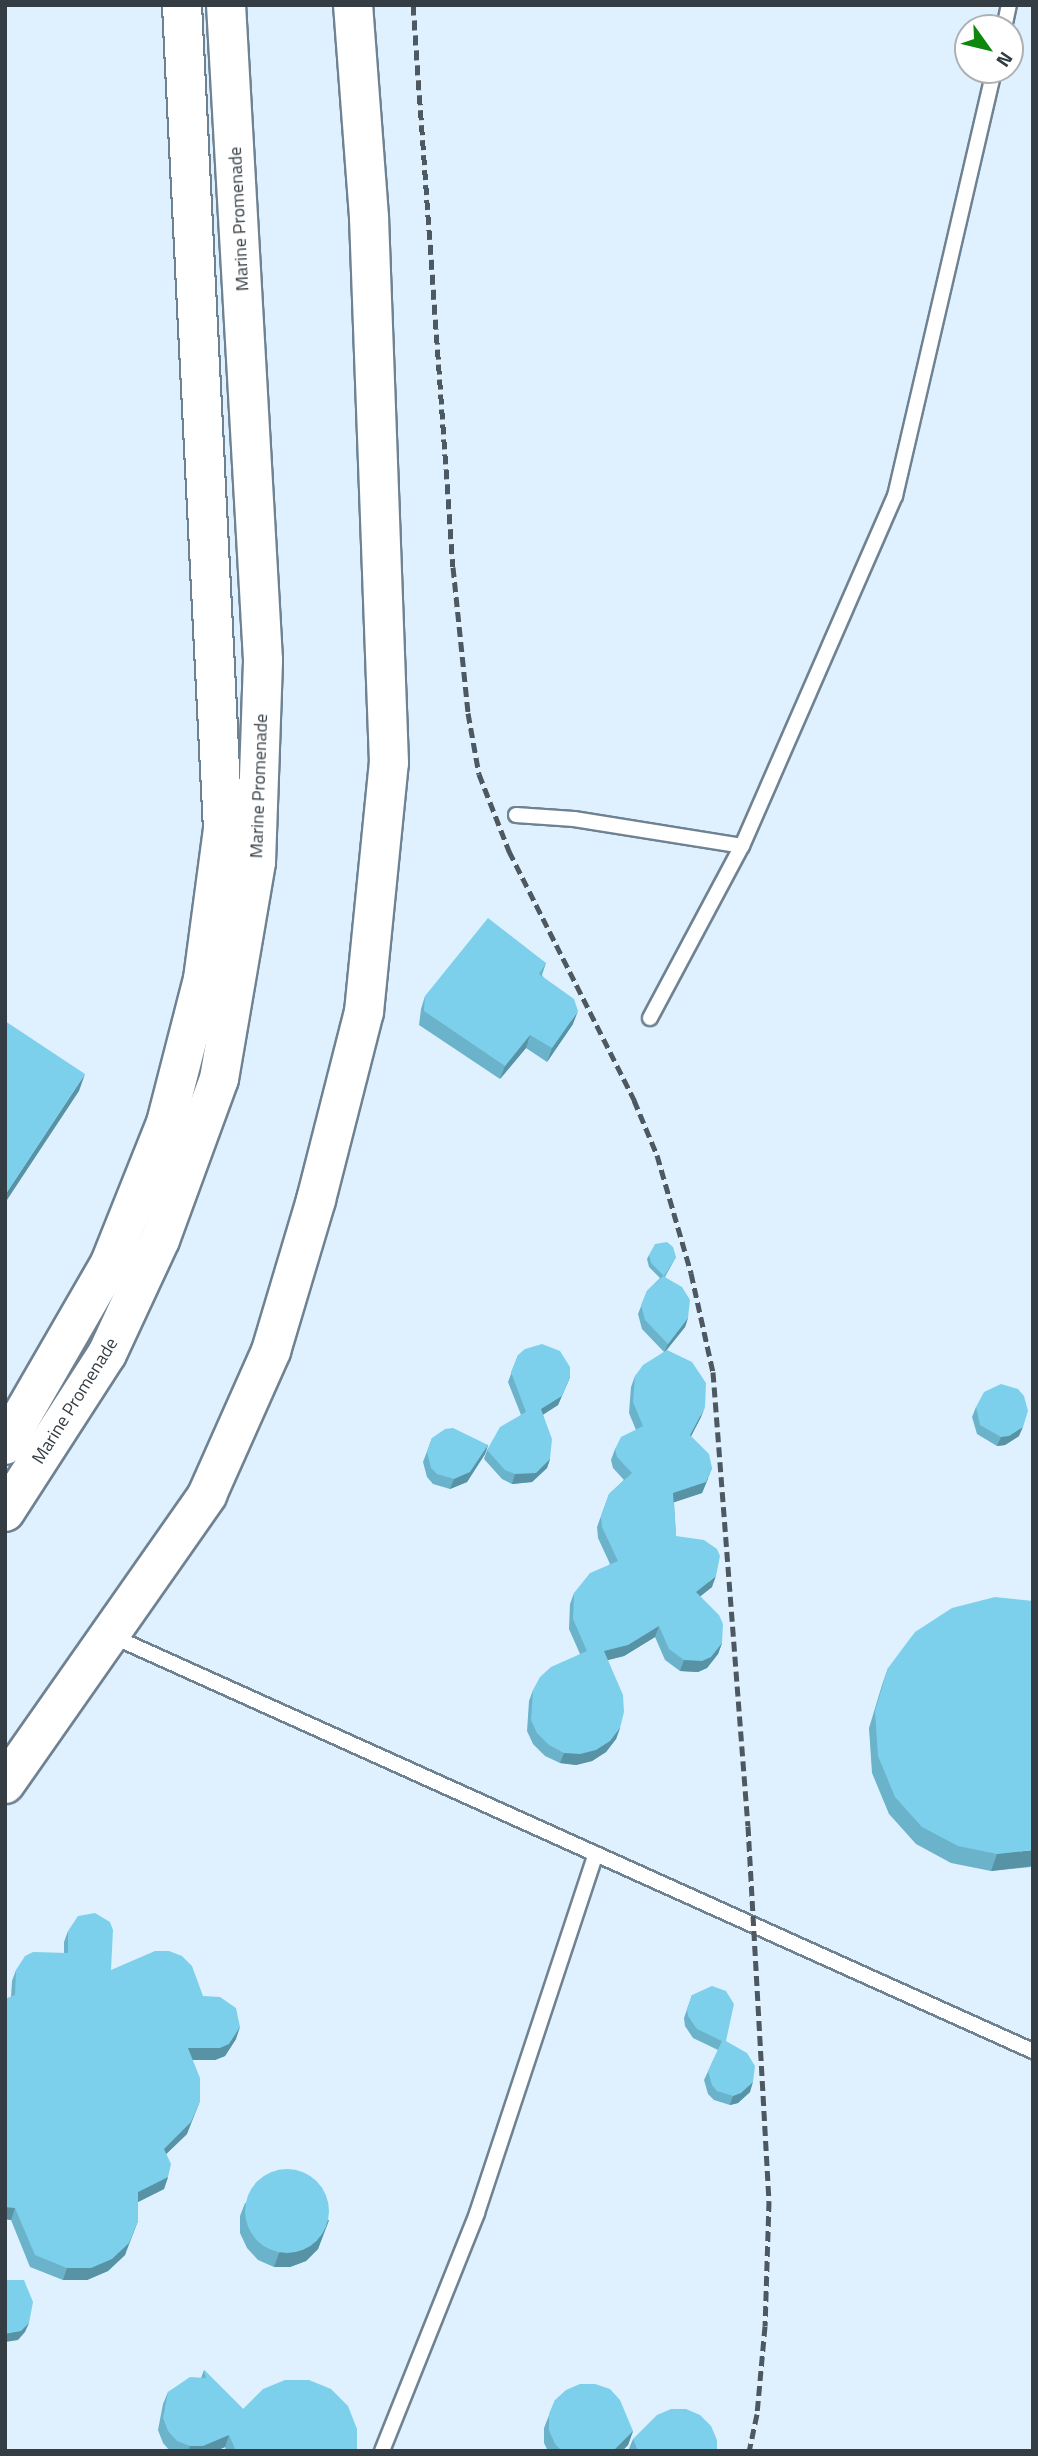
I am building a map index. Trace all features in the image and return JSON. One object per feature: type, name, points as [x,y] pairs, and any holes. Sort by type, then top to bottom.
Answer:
[{"type":"main road","name":"Marine Promenade","points":[[5,1446],[110,1263],[166,1123],[203,979],[223,829],[182,5]]},
{"type":"main road","name":"Marine Promenade","points":[[5,1512],[107,1354],[160,1240],[219,1079],[257,862],[263,660],[226,5]]},
{"type":"main road","points":[[5,1784],[207,1495],[271,1351],[316,1200],[364,1012],[389,763],[369,217],[353,5]]},
{"type":"lane","points":[[650,1017],[742,846],[895,496],[991,84]]},
{"type":"lane","points":[[516,815],[574,820],[742,846]]},
{"type":"lane","points":[[111,1635],[1033,2051]]},
{"type":"lane","points":[[382,2451],[477,2213],[596,1854]]},
{"type":"building","points":[[488,918],[546,963],[539,974],[574,999],[578,1011],[552,1048],[530,1035],[505,1066],[424,1011],[425,996]]},
{"type":"building","points":[[5,1021],[85,1074],[5,1195]]},
{"type":"building","points":[[667,1242],[673,1247],[676,1257],[664,1276],[651,1263],[649,1255],[655,1244]]},
{"type":"building","points":[[663,1276],[682,1287],[690,1300],[688,1318],[668,1344],[645,1320],[641,1305],[647,1291]]},
{"type":"building","points":[[542,1344],[560,1351],[570,1367],[570,1377],[562,1396],[541,1409],[552,1439],[550,1459],[536,1473],[515,1474],[505,1470],[487,1450],[500,1427],[526,1412],[511,1372],[518,1355],[525,1349]]},
{"type":"building","points":[[667,1350],[692,1362],[706,1383],[705,1407],[690,1435],[709,1454],[712,1468],[706,1482],[673,1493],[676,1536],[704,1540],[717,1549],[720,1556],[716,1576],[696,1592],[719,1615],[723,1624],[722,1643],[711,1657],[702,1661],[684,1660],[669,1649],[659,1626],[628,1645],[604,1651],[623,1695],[624,1712],[620,1728],[610,1741],[596,1750],[580,1754],[564,1753],[549,1745],[537,1733],[531,1720],[533,1690],[540,1677],[551,1667],[587,1651],[573,1619],[574,1593],[590,1573],[618,1561],[602,1527],[601,1516],[609,1494],[632,1473],[617,1457],[615,1449],[621,1437],[643,1426],[633,1402],[635,1376],[643,1365]]},
{"type":"building","points":[[1001,1384],[1018,1389],[1024,1396],[1028,1411],[1023,1427],[1009,1436],[1001,1437],[980,1425],[976,1407],[984,1392]]},
{"type":"building","points":[[453,1428],[488,1445],[470,1472],[454,1479],[437,1474],[431,1468],[427,1452],[432,1438],[445,1429]]},
{"type":"building","points":[[995,1597],[1033,1601],[1033,1850],[997,1854],[958,1846],[922,1827],[895,1797],[878,1756],[875,1711],[888,1668],[915,1632],[952,1608]]},
{"type":"building","points":[[95,1913],[110,1922],[113,1930],[111,1970],[155,1951],[169,1951],[182,1956],[192,1966],[203,1996],[220,1997],[236,2008],[240,2027],[229,2044],[220,2048],[188,2048],[200,2078],[200,2101],[191,2122],[164,2149],[171,2164],[168,2177],[138,2192],[138,2221],[129,2243],[112,2259],[91,2268],[67,2268],[35,2255],[15,2208],[5,2207],[5,1999],[15,1995],[16,1970],[25,1956],[33,1952],[68,1953],[68,1931],[78,1916]]},
{"type":"building","points":[[712,1986],[726,1991],[734,2004],[726,2041],[747,2053],[755,2066],[753,2082],[741,2093],[733,2096],[717,2091],[708,2071],[722,2041],[697,2029],[688,2016],[687,2009],[692,1995]]},
{"type":"building","points":[[287,2169],[303,2172],[317,2181],[326,2195],[329,2211],[326,2227],[317,2241],[303,2250],[287,2253],[271,2250],[257,2241],[248,2227],[245,2211],[248,2195],[257,2181],[271,2172]]},
{"type":"building","points":[[5,2280],[24,2280],[33,2302],[29,2323],[21,2331],[5,2334]]},
{"type":"building","points":[[204,2370],[243,2409],[263,2389],[285,2380],[309,2380],[331,2389],[348,2406],[357,2429],[357,2451],[236,2451],[229,2435],[203,2446],[190,2446],[177,2441],[168,2431],[163,2418],[168,2392],[190,2377],[206,2378]]},
{"type":"building","points":[[580,2384],[595,2384],[610,2389],[620,2400],[633,2431],[613,2451],[562,2451],[555,2444],[549,2430],[549,2414],[555,2400],[566,2390]]},
{"type":"building","points":[[671,2409],[686,2409],[700,2415],[711,2426],[717,2440],[717,2451],[638,2451],[633,2439],[657,2415]]},
{"type":"railway","points":[[413,5],[453,567],[468,713],[479,774],[509,851],[634,1100],[657,1155],[691,1273],[713,1372],[748,1826],[769,2201],[765,2326],[757,2414],[749,2451]]}]
